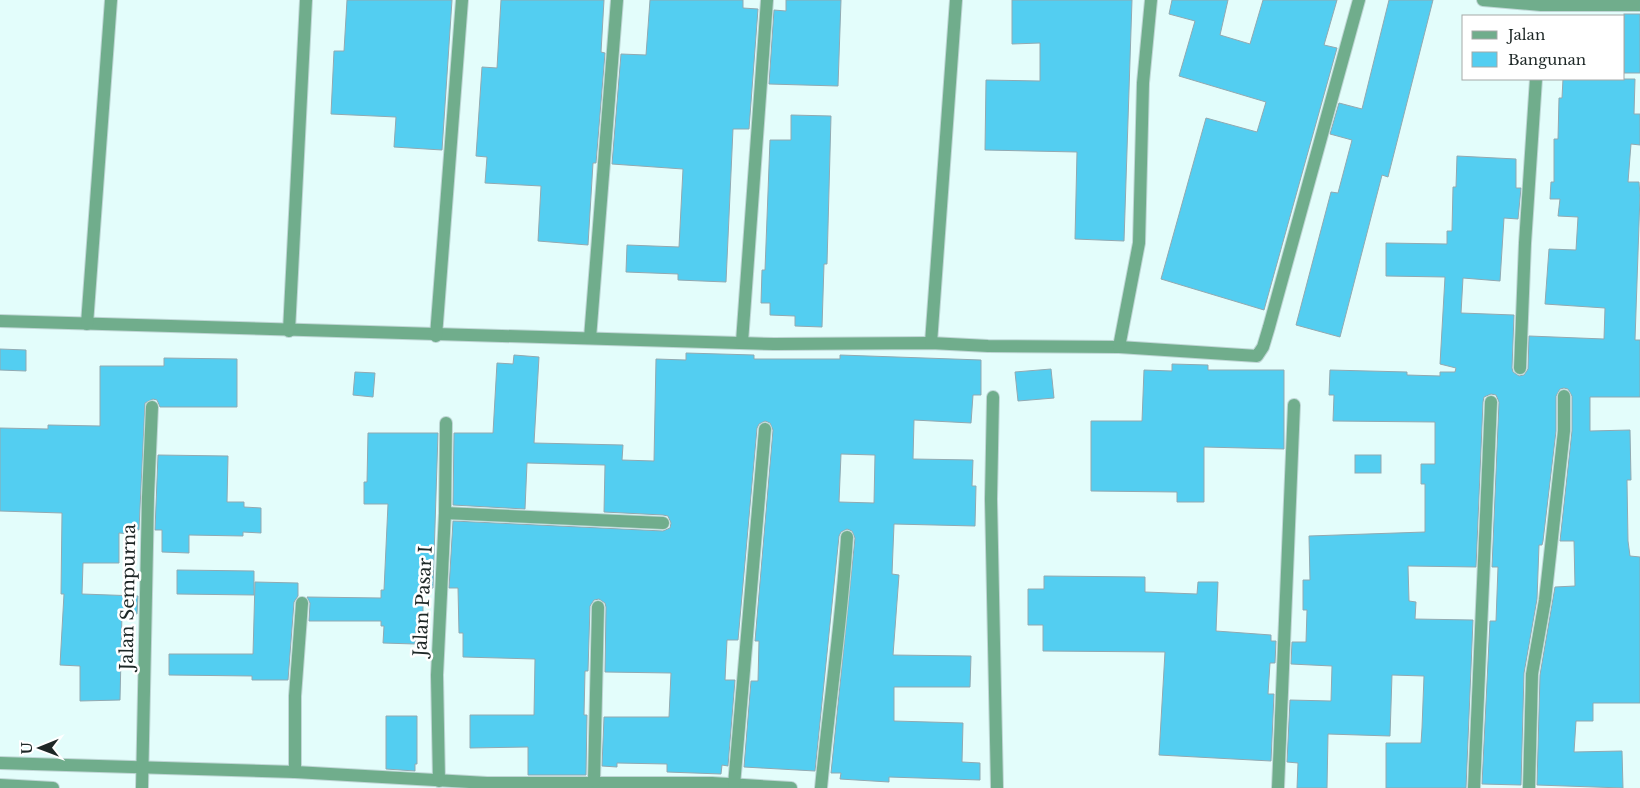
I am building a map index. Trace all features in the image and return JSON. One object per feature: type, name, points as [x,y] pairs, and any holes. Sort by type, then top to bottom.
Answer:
[{"type":"street","points":[[87,324],[111,0]]},
{"type":"street","points":[[289,331],[306,0]]},
{"type":"street","points":[[436,336],[462,0]]},
{"type":"street","points":[[590,338],[617,0]]},
{"type":"street","points":[[742,342],[767,0]]},
{"type":"street","points":[[931,343],[956,0]]},
{"type":"street","points":[[1119,347],[1139,243],[1143,83],[1151,0]]},
{"type":"street","points":[[0,321],[436,336],[590,338],[774,344],[931,343],[988,346],[1119,347],[1256,356],[1263,347],[1359,0]]},
{"type":"street","points":[[1483,0],[1540,10],[1570,2],[1640,5]]},
{"type":"street","points":[[1520,368],[1525,243],[1536,80]]},
{"type":"street","points":[[1529,788],[1532,674],[1545,600],[1564,431],[1564,396]]},
{"type":"street","points":[[993,397],[990,499],[997,788]]},
{"type":"street","points":[[1474,788],[1491,402]]},
{"type":"street","points":[[1278,788],[1294,405]]},
{"type":"street","name":"Jalan Sempurna","points":[[142,788],[141,768],[152,408]]},
{"type":"street","name":"Jalan Pasar I","points":[[438,781],[437,675],[445,514],[446,423]]},
{"type":"street","points":[[734,785],[765,429]]},
{"type":"street","points":[[445,514],[663,523]]},
{"type":"street","points":[[821,788],[829,700],[844,596],[848,537]]},
{"type":"street","points":[[295,772],[295,696],[302,603]]},
{"type":"street","points":[[594,781],[598,607]]},
{"type":"street","points":[[0,763],[295,772],[377,782],[438,781],[486,785],[594,781],[791,788]]},
{"type":"street","points":[[0,786],[53,788]]},
{"type":"building","points":[[347,0],[452,0],[442,150],[394,147],[396,117],[331,114],[334,51],[344,51]]},
{"type":"building","points":[[501,0],[604,0],[601,52],[605,53],[596,163],[593,163],[588,245],[538,241],[541,186],[485,183],[487,157],[476,156],[482,67],[497,68]]},
{"type":"building","points":[[650,0],[743,0],[743,8],[758,9],[749,129],[733,129],[726,282],[678,280],[678,274],[626,272],[627,245],[679,247],[683,169],[612,164],[621,54],[646,55]]},
{"type":"building","points":[[786,0],[841,0],[838,86],[769,84],[774,10],[786,11]]},
{"type":"building","points":[[1012,0],[1132,0],[1124,241],[1075,239],[1077,152],[985,150],[986,80],[1040,81],[1040,43],[1012,44]]},
{"type":"building","points":[[1172,0],[1228,0],[1220,35],[1250,44],[1263,0],[1337,0],[1324,45],[1337,48],[1264,310],[1161,279],[1206,118],[1257,132],[1266,102],[1179,76],[1195,21],[1169,14]]},
{"type":"building","points":[[1389,0],[1433,0],[1388,177],[1382,175],[1340,337],[1296,325],[1331,192],[1338,193],[1352,140],[1330,134],[1339,103],[1362,109]]},
{"type":"building","points":[[1640,14],[1640,73],[1625,73],[1624,15]]},
{"type":"building","points":[[1635,79],[1634,114],[1640,114],[1640,145],[1631,144],[1628,182],[1639,182],[1640,195],[1635,340],[1640,340],[1640,397],[1590,397],[1590,431],[1630,430],[1631,480],[1627,480],[1628,541],[1630,556],[1640,557],[1640,703],[1593,703],[1593,721],[1576,721],[1574,752],[1622,751],[1623,788],[1537,785],[1540,675],[1555,587],[1575,586],[1574,541],[1560,541],[1572,431],[1572,396],[1568,389],[1564,388],[1560,389],[1556,396],[1556,431],[1543,541],[1542,545],[1539,545],[1537,599],[1524,673],[1521,785],[1482,784],[1490,621],[1496,621],[1498,567],[1492,567],[1499,402],[1496,395],[1491,394],[1484,397],[1483,402],[1476,567],[1408,566],[1409,601],[1416,602],[1415,619],[1473,620],[1466,788],[1386,788],[1386,743],[1421,743],[1422,728],[1424,676],[1392,675],[1390,736],[1328,734],[1327,788],[1297,788],[1298,763],[1287,762],[1290,700],[1331,701],[1332,666],[1291,664],[1292,642],[1306,642],[1307,610],[1303,610],[1303,580],[1310,580],[1309,536],[1425,532],[1425,484],[1421,484],[1421,464],[1435,464],[1435,422],[1333,421],[1334,395],[1329,395],[1330,370],[1407,372],[1407,375],[1440,376],[1440,372],[1455,372],[1456,368],[1440,364],[1445,277],[1386,276],[1386,243],[1447,244],[1447,231],[1452,231],[1453,187],[1456,187],[1457,156],[1516,159],[1516,188],[1521,188],[1518,219],[1504,218],[1500,281],[1463,278],[1461,313],[1514,315],[1512,368],[1513,372],[1519,376],[1524,375],[1528,369],[1529,336],[1604,339],[1605,308],[1545,304],[1549,249],[1576,250],[1578,217],[1558,216],[1560,199],[1550,199],[1551,182],[1554,182],[1554,139],[1558,139],[1559,98],[1562,98],[1563,80]]},
{"type":"building","points":[[791,115],[831,116],[827,264],[824,264],[822,327],[795,326],[795,316],[770,315],[770,303],[761,303],[762,270],[765,270],[770,140],[791,140]]},
{"type":"building","points":[[0,349],[26,350],[26,371],[0,370]]},
{"type":"building","points":[[686,353],[754,355],[754,359],[840,359],[840,355],[981,360],[981,395],[973,395],[971,423],[914,420],[913,459],[973,460],[972,486],[976,486],[975,526],[894,524],[892,574],[899,575],[893,655],[971,656],[970,687],[894,687],[894,721],[963,723],[962,762],[980,763],[980,780],[889,777],[889,782],[840,779],[841,773],[831,773],[855,538],[852,531],[847,529],[841,532],[839,536],[815,771],[744,767],[751,681],[758,681],[759,641],[755,641],[773,430],[770,423],[765,421],[759,424],[757,428],[738,640],[727,640],[725,680],[735,680],[728,766],[722,765],[721,774],[667,772],[667,764],[617,763],[617,767],[602,766],[604,717],[669,717],[671,673],[605,672],[606,607],[605,603],[599,599],[594,600],[590,606],[588,671],[585,671],[584,715],[587,715],[586,775],[528,775],[528,747],[470,748],[470,715],[534,715],[535,659],[463,657],[463,633],[459,633],[458,588],[449,588],[453,521],[663,531],[670,528],[671,523],[668,516],[663,515],[604,512],[605,465],[527,463],[525,509],[453,505],[454,433],[493,433],[497,363],[513,364],[514,355],[539,357],[534,443],[623,445],[622,460],[654,461],[656,359],[686,360]],"holes":[[[841,454],[875,455],[874,503],[839,502]]]},
{"type":"building","points":[[164,358],[237,359],[237,407],[160,407],[157,400],[153,399],[145,403],[139,530],[131,529],[131,534],[119,533],[119,563],[83,563],[82,594],[138,596],[137,614],[122,613],[120,700],[80,701],[80,666],[60,665],[64,594],[61,594],[62,513],[0,511],[0,428],[48,429],[48,425],[100,426],[100,366],[164,366]]},
{"type":"building","points":[[1172,364],[1208,365],[1208,370],[1284,370],[1284,449],[1204,447],[1204,502],[1177,502],[1177,492],[1091,491],[1091,421],[1142,421],[1144,370],[1172,371]]},
{"type":"building","points":[[1051,369],[1054,398],[1018,401],[1015,372]]},
{"type":"building","points":[[355,372],[375,373],[373,397],[353,395]]},
{"type":"building","points":[[368,433],[438,433],[433,588],[423,588],[423,626],[416,626],[415,644],[383,643],[384,626],[381,626],[381,621],[309,621],[310,603],[307,597],[381,598],[381,590],[384,590],[388,504],[364,504],[364,482],[367,482]]},
{"type":"building","points":[[158,455],[228,456],[227,502],[244,502],[244,507],[261,508],[261,533],[243,532],[243,536],[189,535],[189,553],[162,552],[162,530],[155,530]]},
{"type":"building","points":[[1355,455],[1381,455],[1381,473],[1355,473]]},
{"type":"building","points":[[177,570],[254,571],[254,595],[177,594]]},
{"type":"building","points":[[1044,576],[1145,577],[1145,592],[1197,594],[1198,582],[1218,582],[1216,631],[1271,635],[1271,641],[1276,641],[1275,663],[1270,663],[1268,694],[1274,694],[1271,761],[1159,755],[1165,652],[1043,651],[1043,625],[1028,625],[1028,589],[1044,589]]},
{"type":"building","points":[[255,582],[298,583],[298,596],[294,602],[288,680],[252,680],[252,676],[169,675],[169,654],[253,654]]},
{"type":"building","points":[[386,716],[417,716],[417,764],[415,764],[415,771],[386,769]]}]
